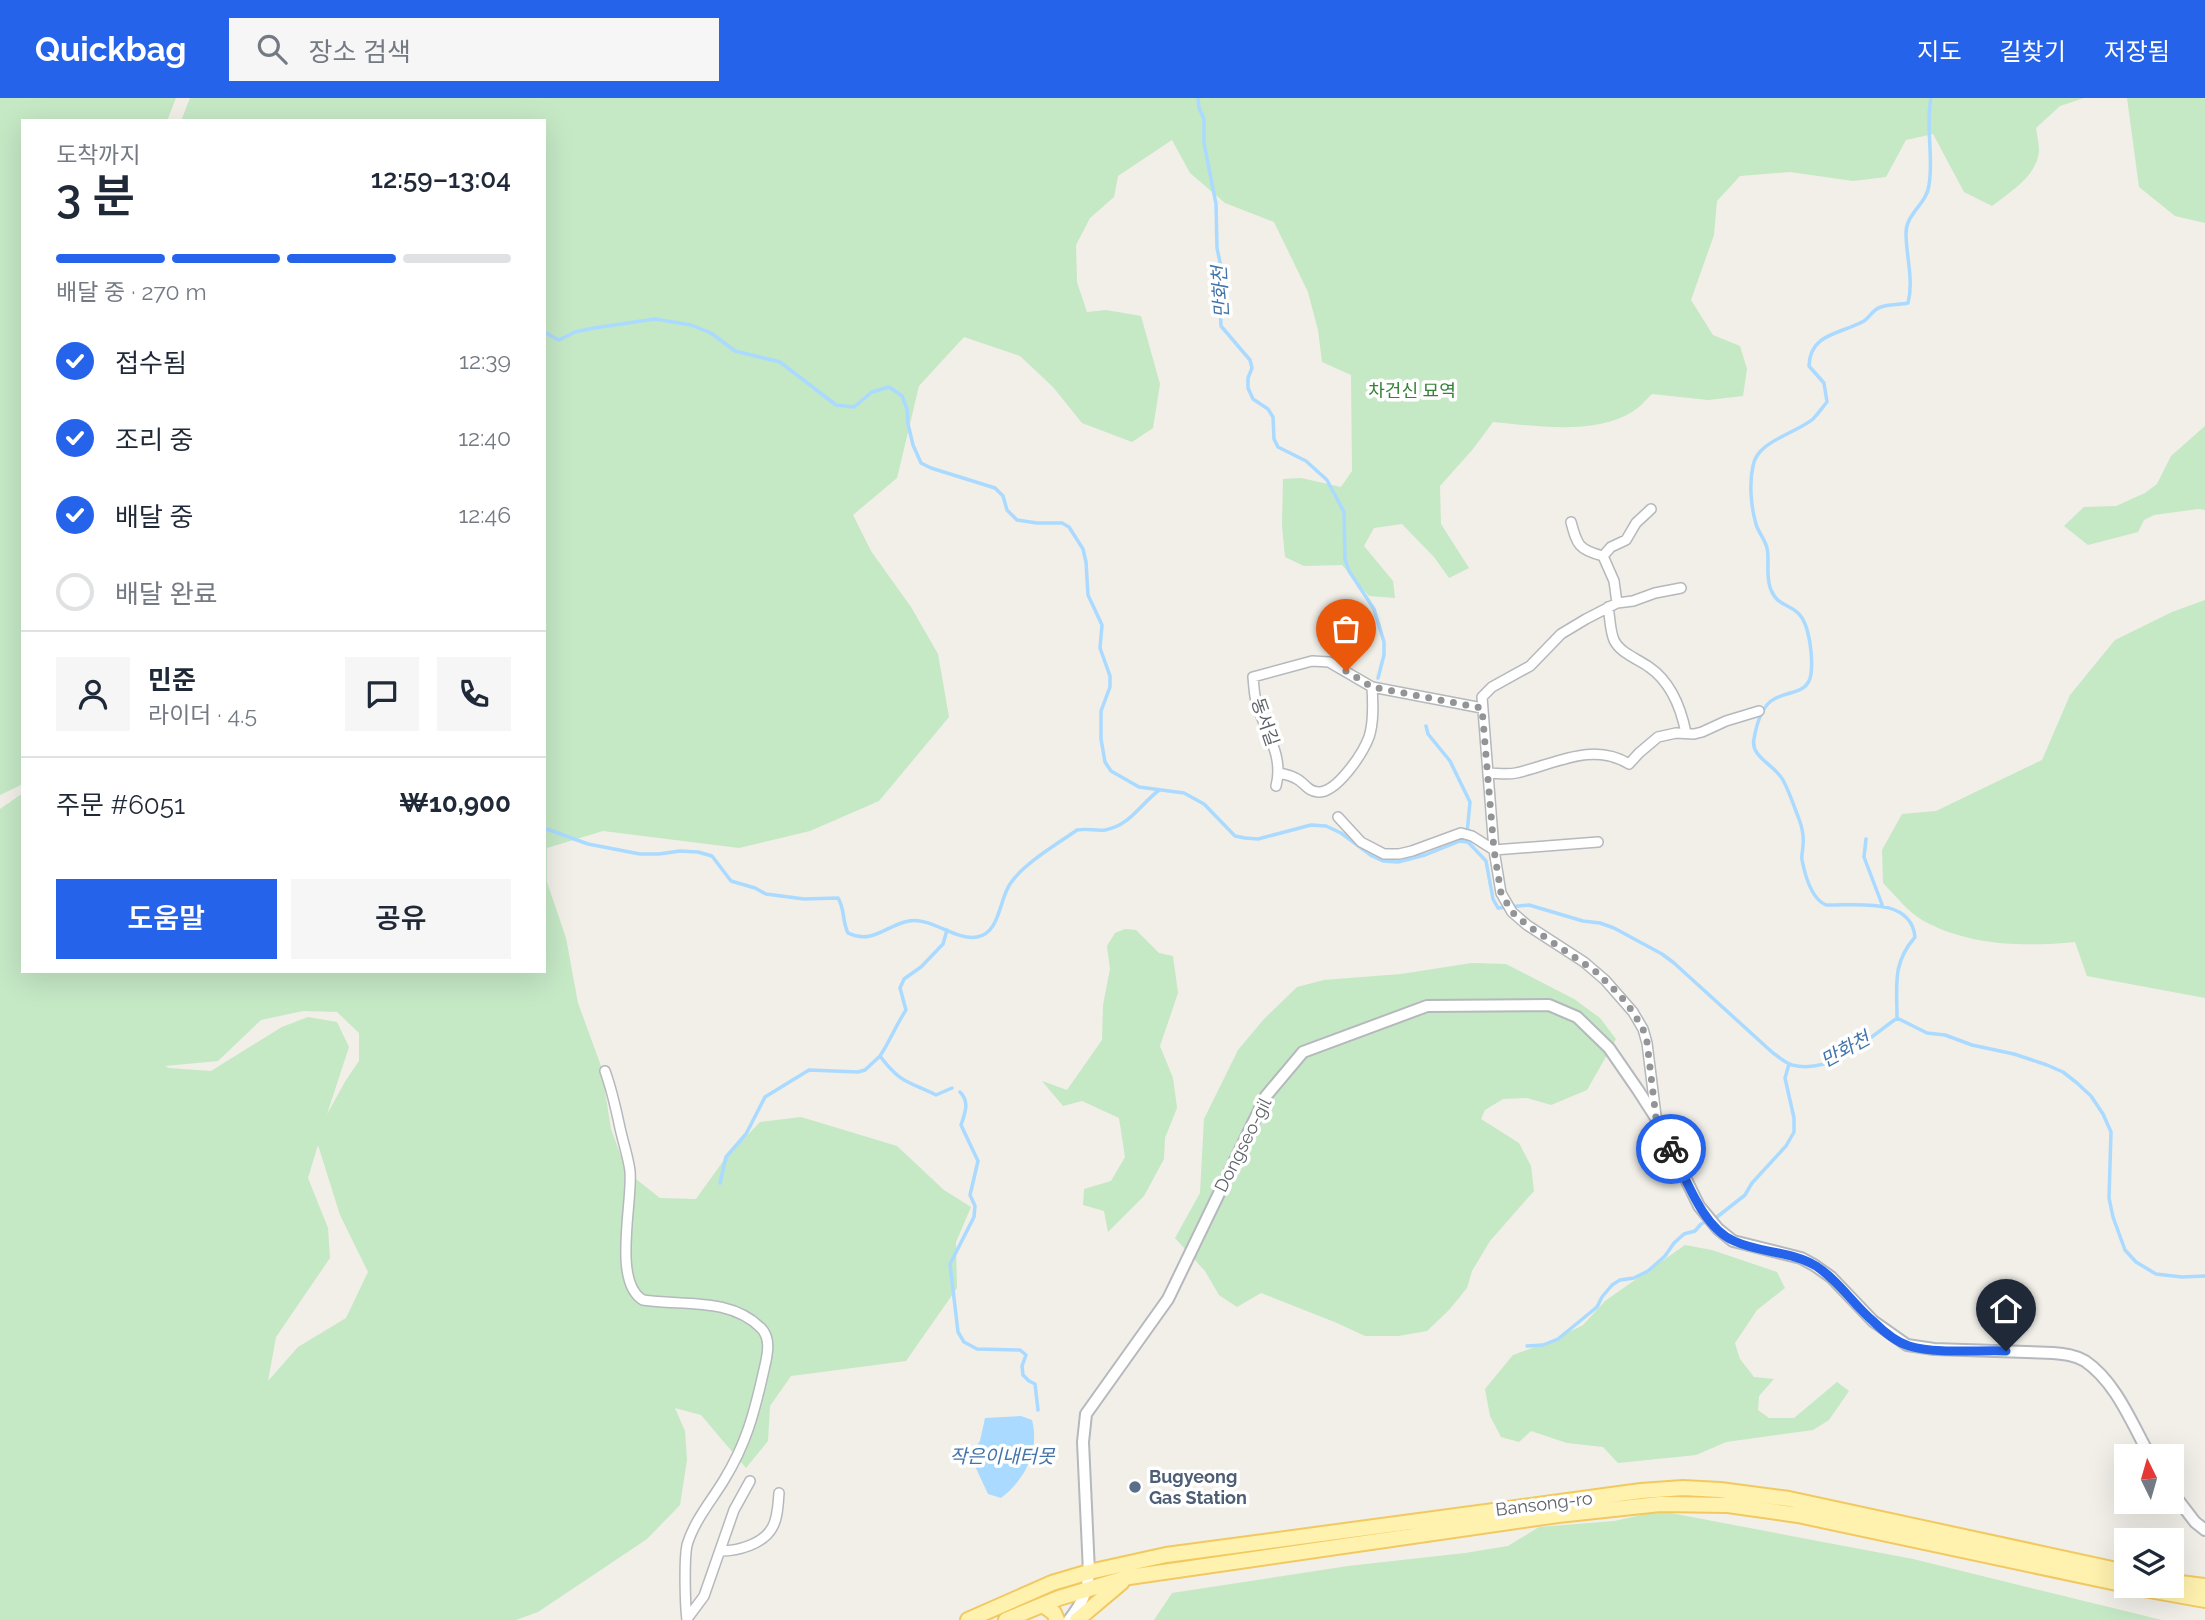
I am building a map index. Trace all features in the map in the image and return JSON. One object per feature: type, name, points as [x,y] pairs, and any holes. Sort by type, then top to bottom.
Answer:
[{"type":"main road","name":"Bansong-ro","points":[[968,1620],[1052,1583],[1089,1572],[1188,1552],[1641,1491],[1683,1488],[1790,1499],[2114,1569]]},
{"type":"main road","name":"Bansong-ro","points":[[1006,1620],[1088,1589],[1129,1577],[1558,1515],[1660,1504],[1738,1506],[1798,1515],[2114,1582]]},
{"type":"main road","points":[[1077,1620],[1129,1577]]},
{"type":"main road","points":[[2184,1583],[2205,1586]]},
{"type":"main road","name":"Bansong-ro","points":[[2184,1596],[2205,1600]]},
{"type":"main road","points":[[1043,1605],[1054,1613],[1057,1620]]},
{"type":"street","points":[[1603,556],[1611,547],[1626,540],[1636,523],[1651,509]]},
{"type":"street","points":[[1571,522],[1574,538],[1586,552],[1603,556]]},
{"type":"street","points":[[1603,556],[1614,581],[1614,640],[1664,681],[1683,717],[1686,733]]},
{"type":"street","points":[[1279,773],[1294,777],[1308,790],[1316,792],[1326,790],[1339,781],[1358,758],[1370,734],[1372,687],[1482,708],[1482,697],[1492,687],[1531,666],[1561,634],[1612,605],[1681,589]]},
{"type":"street","name":"동서길","points":[[1276,786],[1279,773],[1274,744],[1256,703],[1253,677],[1311,661],[1329,662],[1372,687]]},
{"type":"street","name":"Dongseo-gil","points":[[1482,708],[1494,850],[1501,893],[1512,912],[1527,925],[1584,962],[1620,995],[1643,1029],[1650,1058],[1656,1118]]},
{"type":"street","points":[[1488,773],[1514,774],[1573,755],[1613,757],[1629,764],[1658,737],[1702,732],[1759,711]]},
{"type":"street","points":[[1338,817],[1361,842],[1384,854],[1412,851],[1455,834],[1468,834],[1494,850],[1598,842]]},
{"type":"street","name":"Dongseo-gil","points":[[1069,1620],[1088,1589],[1083,1442],[1086,1415],[1168,1300],[1266,1096],[1303,1052],[1427,1006],[1549,1005],[1577,1017],[1609,1048],[1656,1118],[1699,1206],[1733,1241],[1801,1258],[1814,1265],[1831,1277],[1873,1321],[1907,1345],[1934,1349],[2053,1353],[2084,1361],[2099,1373],[2112,1389],[2143,1444]]},
{"type":"street","points":[[605,1071],[614,1095],[629,1166],[631,1182],[625,1230],[629,1281],[634,1291],[643,1300],[718,1305],[753,1322],[765,1333],[767,1339],[766,1357],[750,1428],[737,1458],[693,1531],[687,1546],[687,1620]]},
{"type":"street","points":[[1638,1090],[1649,1088],[1653,1084]]},
{"type":"street","points":[[687,1620],[704,1596],[734,1510],[750,1481]]},
{"type":"street","points":[[721,1551],[732,1551],[764,1537],[772,1528],[779,1493]]},
{"type":"street","points":[[2184,1508],[2205,1530]]},
{"type":"green space","points":[[0,98],[176,98],[168,119],[21,119],[21,785],[0,795]]},
{"type":"green space","name":"차건신 묘역","points":[[190,98],[2084,98],[2060,106],[2036,128],[2039,151],[2033,168],[2022,183],[1992,206],[1964,192],[1933,134],[1906,140],[1886,177],[1853,181],[1790,172],[1740,176],[1717,201],[1714,235],[1691,300],[1713,335],[1740,346],[1747,369],[1743,396],[1708,400],[1652,394],[1635,410],[1617,419],[1583,426],[1546,427],[1493,422],[1440,486],[1441,524],[1469,568],[1449,578],[1434,557],[1402,524],[1374,528],[1364,546],[1393,581],[1395,598],[1369,596],[1342,565],[1304,566],[1285,557],[1282,525],[1283,479],[1301,478],[1341,487],[1352,471],[1351,375],[1322,362],[1318,330],[1308,292],[1274,222],[1225,203],[1190,173],[1172,140],[1118,176],[1114,197],[1090,218],[1076,245],[1077,282],[1087,312],[1106,310],[1141,316],[1160,384],[1153,428],[1132,442],[1082,423],[1053,387],[1020,356],[964,337],[919,386],[897,478],[853,515],[871,551],[911,607],[938,654],[949,717],[879,801],[810,831],[739,848],[603,831],[547,848],[547,882],[566,938],[578,1003],[601,1066],[611,1129],[627,1172],[660,1198],[696,1199],[724,1160],[760,1122],[801,1117],[897,1146],[944,1190],[971,1207],[956,1242],[957,1288],[906,1361],[791,1376],[770,1406],[768,1441],[746,1468],[701,1415],[675,1408],[685,1431],[687,1460],[680,1505],[647,1539],[538,1612],[516,1620],[0,1620],[0,809],[21,794],[21,973],[546,973],[546,119],[182,119]],"holes":[[[303,1011],[337,1012],[359,1033],[359,1061],[327,1114],[349,1047],[337,1022],[308,1017],[282,1027],[211,1071],[165,1066],[218,1061],[261,1020]],[[318,1145],[340,1215],[368,1272],[346,1318],[298,1347],[268,1381],[276,1337],[330,1258],[328,1228],[308,1178]]]},
{"type":"green space","points":[[2127,98],[2205,98],[2205,223],[2175,216],[2139,187]]},
{"type":"green space","points":[[2205,426],[2205,510],[2154,515],[2144,520],[2138,532],[2088,545],[2064,526],[2084,507],[2116,506],[2145,493],[2157,484],[2171,456]]},
{"type":"green space","points":[[2205,600],[2205,998],[2087,976],[2075,942],[1997,943],[1940,929],[1917,917],[1883,883],[1882,850],[1902,814],[1936,811],[2042,760],[2070,695],[2115,640],[2172,612]]},
{"type":"green space","points":[[1125,929],[1136,930],[1159,953],[1173,956],[1178,993],[1160,1046],[1173,1078],[1177,1108],[1165,1138],[1164,1159],[1144,1196],[1108,1232],[1104,1211],[1083,1205],[1084,1189],[1111,1181],[1125,1157],[1119,1118],[1082,1101],[1063,1106],[1042,1081],[1067,1090],[1102,1040],[1103,1005],[1110,969],[1107,946],[1115,933]]},
{"type":"green space","points":[[1472,963],[1506,964],[1574,999],[1600,1018],[1616,1039],[1587,1090],[1551,1105],[1527,1098],[1503,1099],[1485,1110],[1481,1119],[1519,1143],[1531,1166],[1534,1191],[1490,1241],[1472,1271],[1467,1288],[1427,1331],[1398,1336],[1365,1336],[1261,1293],[1237,1307],[1219,1295],[1205,1271],[1175,1238],[1200,1193],[1204,1119],[1238,1050],[1264,1019],[1297,987],[1324,980],[1401,974]]},
{"type":"green space","points":[[1685,1245],[1712,1250],[1777,1272],[1785,1288],[1757,1310],[1735,1343],[1740,1359],[1754,1377],[1774,1379],[1759,1396],[1758,1410],[1769,1418],[1794,1418],[1837,1382],[1849,1391],[1829,1420],[1813,1430],[1726,1442],[1696,1455],[1618,1463],[1603,1447],[1567,1443],[1531,1431],[1519,1442],[1501,1437],[1490,1416],[1485,1389],[1513,1355],[1549,1342],[1583,1325],[1605,1301]]},
{"type":"green space","points":[[1660,1511],[1913,1559],[2162,1620],[1154,1620],[1172,1593],[1348,1566],[1508,1546],[1539,1527],[1614,1521]]},
{"type":"water","name":"작은이내터못","points":[[1021,1416],[1032,1420],[1034,1431],[1028,1464],[1010,1491],[1001,1498],[988,1494],[971,1453],[980,1441],[985,1418]]},
{"type":"waterway","name":"만화천","points":[[1198,98],[1204,119],[1204,143],[1216,204],[1217,248],[1221,267],[1221,326],[1250,360],[1252,368],[1248,388],[1253,399],[1268,409],[1273,417],[1274,439],[1278,447],[1306,461],[1327,480],[1344,512],[1345,559],[1349,571],[1374,609],[1384,642],[1384,655],[1378,678]]},
{"type":"waterway","points":[[1897,1018],[1897,975],[1902,956],[1915,937],[1911,924],[1903,915],[1892,909],[1865,905],[1826,905],[1816,898],[1805,873],[1800,822],[1789,794],[1783,780],[1759,756],[1754,745],[1764,709],[1771,701],[1805,686],[1811,674],[1812,659],[1808,633],[1802,618],[1777,599],[1769,585],[1767,548],[1754,517],[1751,480],[1756,457],[1762,450],[1813,419],[1827,402],[1824,383],[1809,366],[1815,347],[1828,336],[1864,321],[1878,308],[1908,303],[1910,277],[1906,233],[1909,220],[1925,198],[1929,185],[1931,98]]},
{"type":"waterway","points":[[546,333],[559,340],[575,332],[655,319],[691,325],[711,333],[735,351],[780,362],[836,405],[854,407],[872,392],[889,387],[902,396],[913,445],[921,463],[995,488],[1003,496],[1007,510],[1017,520],[1062,523],[1069,527],[1083,549],[1088,595],[1102,625],[1100,648],[1110,676],[1110,687],[1101,711],[1101,739],[1105,762],[1111,771],[1139,787],[1184,793],[1204,804],[1235,836],[1245,838],[1258,839],[1311,825],[1326,826],[1341,833],[1372,856],[1383,861],[1398,862],[1460,841],[1467,842]]},
{"type":"waterway","name":"만화천","points":[[1426,726],[1428,734],[1450,761],[1470,802],[1467,833]]},
{"type":"waterway","points":[[546,829],[588,844],[640,854],[680,851],[712,856],[731,881],[766,894],[804,899],[838,898],[848,933],[857,936],[872,936],[901,923],[917,921],[961,936],[977,937],[985,934],[995,923],[1010,884],[1032,862],[1077,830],[1105,830],[1121,824],[1158,791]]},
{"type":"waterway","points":[[1866,839],[1864,857],[1883,907]]},
{"type":"waterway","name":"만화천","points":[[1467,841],[1486,861],[1493,899],[1498,908],[1529,905],[1614,928],[1674,963],[1773,1053],[1789,1064],[1807,1067],[1835,1060],[1861,1045],[1897,1018],[1927,1033],[1945,1035],[1972,1045],[2014,1054],[2063,1072],[2091,1096],[2111,1132],[2109,1198],[2125,1250],[2136,1262],[2156,1274],[2205,1276]]},
{"type":"waterway","points":[[947,930],[943,944],[921,967],[904,979],[900,988],[906,1010],[880,1056],[900,1077],[936,1095],[952,1088]]},
{"type":"waterway","points":[[720,1183],[726,1157],[746,1134],[765,1097],[809,1070],[858,1072],[865,1070],[880,1056]]},
{"type":"waterway","points":[[1527,1346],[1543,1345],[1558,1339],[1597,1307],[1612,1285],[1648,1271],[1684,1234],[1695,1231],[1701,1224],[1717,1217],[1745,1195],[1752,1183],[1786,1146],[1794,1132],[1794,1118],[1785,1078],[1789,1064]]},
{"type":"waterway","points":[[960,1092],[966,1104],[961,1125],[978,1161],[970,1195],[975,1206],[974,1217],[950,1264],[958,1332],[964,1342],[977,1349],[1020,1350],[1026,1355],[1022,1366],[1023,1375],[1035,1384],[1038,1410]]},
{"type":"way so far","points":[[1346,671],[1372,687],[1482,708],[1494,850],[1501,893],[1512,912],[1595,971],[1633,1012],[1647,1042],[1656,1118],[1671,1149]]},
{"type":"place","name":"Bugyeong Gas Station","points":[[1135,1487]]},
{"type":"route","points":[[1671,1149],[1699,1206],[1718,1230],[1733,1241],[1801,1258],[1814,1265],[1831,1277],[1873,1321],[1907,1345],[1934,1349],[2006,1351]]}]
